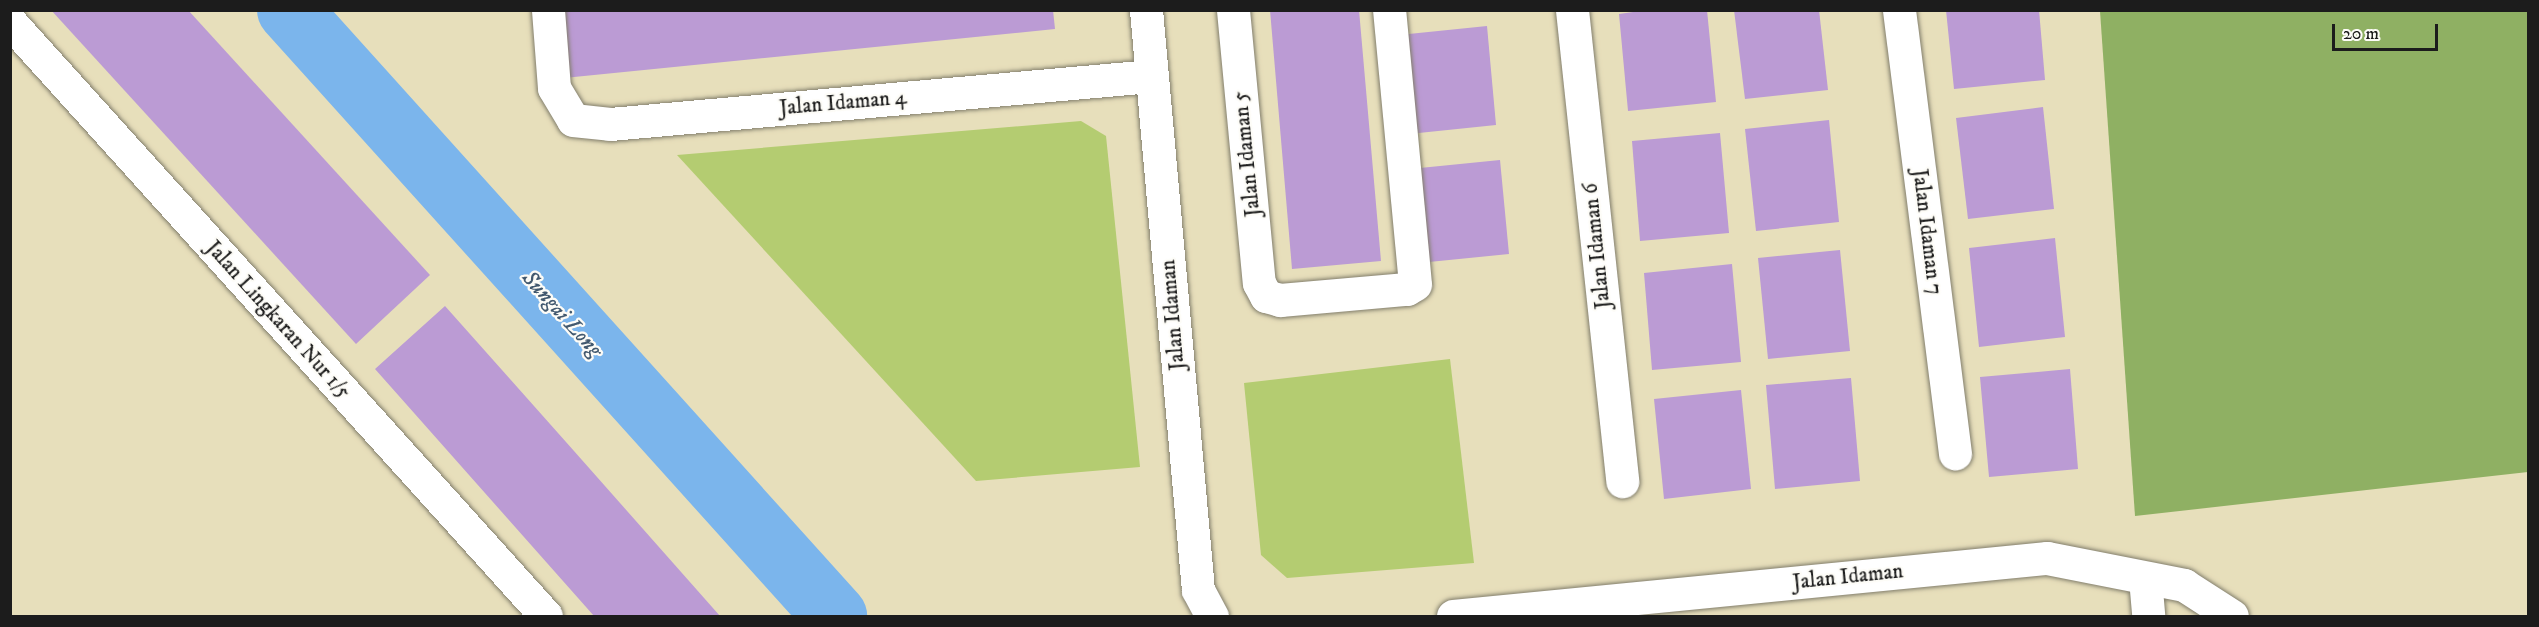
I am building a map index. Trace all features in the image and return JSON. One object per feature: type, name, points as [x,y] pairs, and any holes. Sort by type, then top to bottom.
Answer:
[{"type":"street","name":"Jalan Idaman 4","points":[[548,10],[554,88],[573,120],[610,124],[1151,76]]},
{"type":"street","name":"Jalan Idaman","points":[[1146,10],[1198,590],[1212,616]]},
{"type":"street","name":"Jalan Idaman 5","points":[[1233,10],[1259,283],[1266,296],[1280,300],[1407,289],[1415,284],[1389,10]]},
{"type":"street","name":"Jalan Idaman 6","points":[[1572,10],[1622,481]]},
{"type":"street","name":"Jalan Idaman 7","points":[[1899,10],[1955,453]]},
{"type":"street","name":"Jalan Lingkaran Nur 1/5","points":[[10,22],[546,616]]},
{"type":"street","name":"Jalan Idaman","points":[[1474,615],[2047,558],[2184,585],[2232,616]]},
{"type":"street","points":[[2145,578],[2148,616]]},
{"type":"green space","points":[[2100,11],[2528,11],[2528,472],[2135,516]]},
{"type":"green space","points":[[1081,121],[1106,136],[1140,467],[976,481],[677,155]]},
{"type":"green space","points":[[1450,359],[1474,563],[1287,578],[1261,555],[1244,383]]},
{"type":"building","points":[[51,10],[188,10],[430,275],[356,344]]},
{"type":"building","points":[[557,10],[1053,10],[1055,29],[564,78]]},
{"type":"building","points":[[1270,10],[1359,10],[1381,261],[1292,269]]},
{"type":"building","points":[[1647,10],[1707,10],[1716,102],[1628,111],[1619,14]]},
{"type":"building","points":[[1734,10],[1819,10],[1828,90],[1745,99]]},
{"type":"building","points":[[1946,10],[2039,10],[2045,80],[1954,89]]},
{"type":"building","points":[[1487,26],[1496,125],[1409,134],[1399,35]]},
{"type":"building","points":[[2043,107],[2054,209],[1968,219],[1956,118]]},
{"type":"building","points":[[1829,120],[1839,222],[1756,231],[1745,129]]},
{"type":"building","points":[[1720,133],[1729,233],[1640,241],[1632,141]]},
{"type":"building","points":[[1500,160],[1509,254],[1419,263],[1410,169]]},
{"type":"building","points":[[2055,238],[2065,337],[1979,347],[1969,248]]},
{"type":"building","points":[[1840,250],[1850,351],[1768,359],[1758,258]]},
{"type":"building","points":[[1732,264],[1741,362],[1652,370],[1644,273]]},
{"type":"building","points":[[445,306],[720,616],[594,616],[375,369]]},
{"type":"building","points":[[2070,369],[2078,469],[1989,477],[1980,377]]},
{"type":"building","points":[[1851,378],[1860,481],[1775,489],[1766,385]]},
{"type":"building","points":[[1741,390],[1751,489],[1664,499],[1654,399]]},
{"type":"waterway","name":"Sungai Long","points":[[289,10],[835,616]]}]
